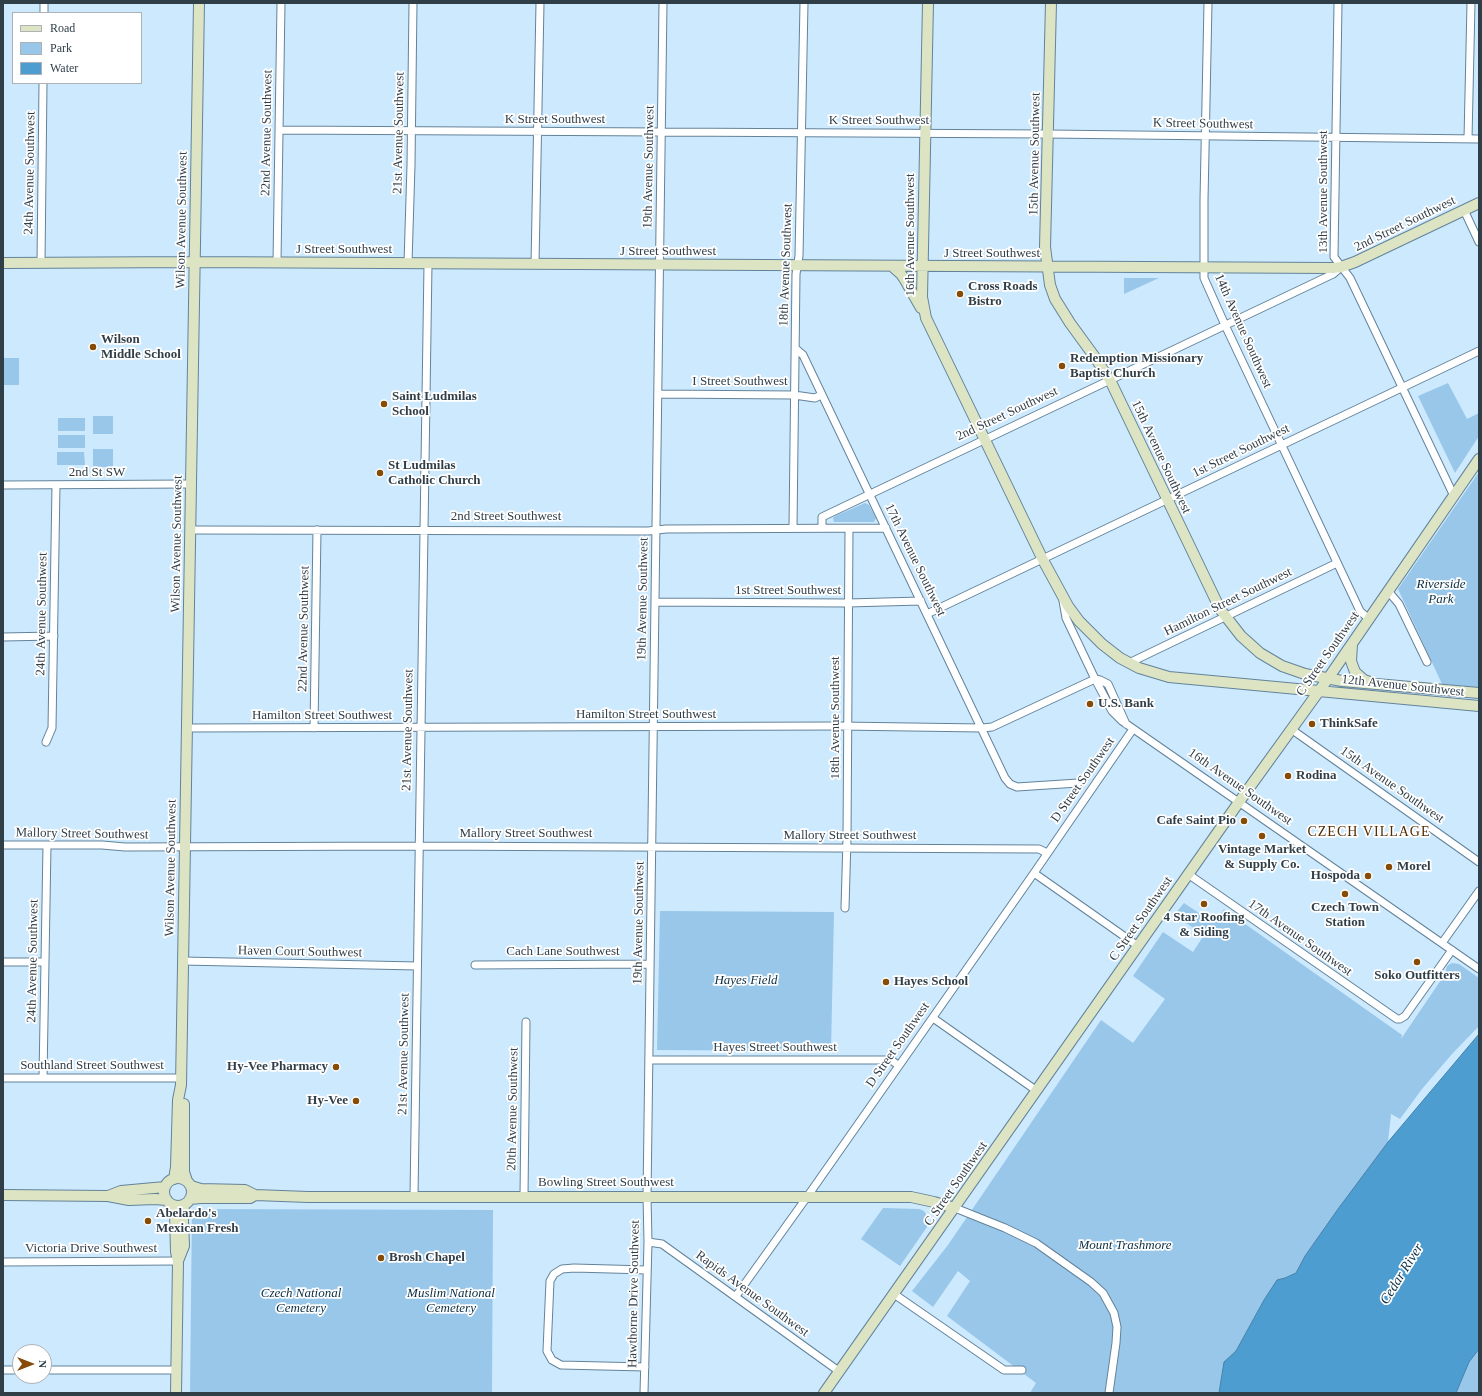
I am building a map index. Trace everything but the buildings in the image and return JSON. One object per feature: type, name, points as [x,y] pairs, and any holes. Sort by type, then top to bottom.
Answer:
[{"type":"main road","name":"Wilson Avenue Southwest","points":[[174,1179],[176,1167],[177,1110],[181,1081],[199,3]]},
{"type":"main road","name":"16th Avenue Southwest","points":[[928,3],[922,266],[922,297],[926,318],[1043,560]]},
{"type":"main road","name":"15th Avenue Southwest","points":[[1051,3],[1046,247],[1050,285],[1055,299],[1070,324],[1110,380],[1212,594],[1225,617],[1250,645],[1271,660],[1295,671],[1327,680]]},
{"type":"main road","name":"2nd Street Southwest","points":[[1337,268],[1355,262],[1479,203]]},
{"type":"main road","name":"J Street Southwest","points":[[3,263],[277,262],[1337,268]]},
{"type":"main road","points":[[892,266],[902,274],[906,280],[926,318]]},
{"type":"main road","name":"C Street Southwest","points":[[824,1393],[1188,874],[1327,680],[1479,459]]},
{"type":"main road","name":"12th Avenue Southwest","points":[[1043,560],[1062,595],[1079,621],[1093,636],[1109,650],[1129,663],[1154,673],[1184,680],[1319,690],[1479,706]]},
{"type":"main road","points":[[1352,643],[1351,660],[1355,672],[1364,680],[1376,685]]},
{"type":"main road","name":"12th Avenue Southwest","points":[[1327,680],[1479,693]]},
{"type":"main road","name":"Wilson Avenue Southwest","points":[[181,1081],[184,1095],[184,1172],[189,1183]]},
{"type":"main road","points":[[176,1393],[178,1261],[176,1252],[175,1213],[164,1193],[168,1182],[179,1178],[189,1183],[192,1191],[183,1214],[184,1246],[178,1261]]},
{"type":"main road","name":"Bowling Street Southwest","points":[[189,1183],[202,1189],[245,1190],[255,1195],[308,1197],[911,1197],[955,1208]]},
{"type":"main road","points":[[108,1196],[121,1191],[165,1187]]},
{"type":"main road","points":[[3,1194],[108,1196],[129,1200],[155,1199],[176,1206],[188,1202]]},
{"type":"main road","name":"Bowling Street Southwest","points":[[188,1202],[201,1198],[250,1198],[255,1195]]},
{"type":"street","name":"22nd Avenue Southwest","points":[[277,262],[281,3]]},
{"type":"street","name":"21st Avenue Southwest","points":[[408,263],[413,3]]},
{"type":"street","points":[[535,264],[540,3]]},
{"type":"street","name":"19th Avenue Southwest","points":[[647,1196],[663,3]]},
{"type":"street","name":"18th Avenue Southwest","points":[[793,528],[794,395],[797,266],[799,256],[804,3]]},
{"type":"street","name":"14th Avenue Southwest","points":[[1208,3],[1204,278],[1360,611],[1369,619]]},
{"type":"street","name":"13th Avenue Southwest","points":[[1338,3],[1334,257],[1337,268],[1350,278],[1454,496]]},
{"type":"street","points":[[1468,139],[1470,3]]},
{"type":"street","name":"24th Avenue Southwest","points":[[40,263],[43,84]]},
{"type":"street","name":"K Street Southwest","points":[[280,130],[801,132],[1479,139]]},
{"type":"street","points":[[1464,210],[1479,242]]},
{"type":"street","name":"21st Avenue Southwest","points":[[414,1196],[418,846],[428,264]]},
{"type":"street","name":"2nd Street Southwest","points":[[822,528],[822,518],[1333,274],[1337,268]]},
{"type":"street","name":"17th Avenue Southwest","points":[[796,349],[803,355],[1005,778],[1010,784],[1017,787],[1078,783]]},
{"type":"street","name":"1st Street Southwest","points":[[927,614],[1479,351]]},
{"type":"street","name":"I Street Southwest","points":[[658,394],[794,395],[815,398],[821,395]]},
{"type":"street","name":"2nd St SW","points":[[3,485],[191,484]]},
{"type":"street","name":"24th Avenue Southwest","points":[[46,742],[52,728],[56,485]]},
{"type":"street","name":"2nd Street Southwest","points":[[190,530],[648,531],[886,528]]},
{"type":"street","name":"18th Avenue Southwest","points":[[845,908],[847,849],[849,529]]},
{"type":"street","name":"22nd Avenue Southwest","points":[[314,728],[317,530]]},
{"type":"street","name":"Hamilton Street Southwest","points":[[1129,663],[1337,563]]},
{"type":"street","points":[[1388,591],[1399,604],[1427,662]]},
{"type":"street","name":"16th Avenue Southwest","points":[[1062,595],[1066,618],[1095,679],[1112,711],[1126,724],[1479,969]]},
{"type":"street","name":"1st Street Southwest","points":[[655,602],[848,603],[921,601]]},
{"type":"street","points":[[3,637],[54,636]]},
{"type":"street","name":"Hamilton Street Southwest","points":[[187,728],[847,726],[982,728],[992,727],[1095,679]]},
{"type":"street","name":"D Street Southwest","points":[[736,1296],[807,1197],[898,1065],[933,1018],[1133,729]]},
{"type":"street","name":"15th Avenue Southwest","points":[[1291,729],[1479,862]]},
{"type":"street","name":"Mallory Street Southwest","points":[[3,845],[185,847],[418,846],[1039,849],[1047,853]]},
{"type":"street","name":"24th Avenue Southwest","points":[[43,1078],[47,845]]},
{"type":"street","points":[[1034,873],[1138,946]]},
{"type":"street","name":"17th Avenue Southwest","points":[[1188,874],[1348,986],[1394,1017],[1400,1019],[1405,1016],[1452,950]]},
{"type":"street","points":[[1442,943],[1479,891]]},
{"type":"street","name":"Haven Court Southwest","points":[[183,961],[417,966]]},
{"type":"street","points":[[3,962],[45,962]]},
{"type":"street","name":"Cach Lane Southwest","points":[[476,965],[650,964]]},
{"type":"street","points":[[933,1018],[1037,1091]]},
{"type":"street","name":"20th Avenue Southwest","points":[[524,1196],[526,1022]]},
{"type":"street","name":"Hayes Street Southwest","points":[[650,1060],[891,1060],[898,1065]]},
{"type":"street","name":"Southland Street Southwest","points":[[3,1078],[181,1081]]},
{"type":"street","name":"Hawthorne Drive Southwest","points":[[644,1393],[648,1242],[647,1196]]},
{"type":"street","points":[[955,1208],[1005,1228],[1036,1243],[1091,1282],[1103,1293],[1114,1313],[1117,1327],[1116,1344],[1108,1393]]},
{"type":"street","name":"Rapids Avenue Southwest","points":[[648,1242],[662,1244],[840,1372]]},
{"type":"street","name":"Victoria Drive Southwest","points":[[3,1262],[178,1261]]},
{"type":"street","points":[[645,1367],[561,1365],[552,1360],[547,1352],[550,1281],[554,1274],[562,1270],[574,1268],[647,1270]]},
{"type":"street","points":[[894,1294],[1004,1370],[1022,1370]]},
{"type":"street","points":[[52,1370],[177,1370]]},
{"type":"green space","points":[[1124,278],[1159,278],[1124,294]]},
{"type":"green space","points":[[4,358],[19,358],[19,385],[4,385]]},
{"type":"green space","points":[[1448,383],[1467,419],[1479,413],[1479,436],[1455,473],[1418,396]]},
{"type":"green space","points":[[93,416],[113,416],[113,434],[93,434]]},
{"type":"green space","points":[[58,418],[85,418],[85,431],[58,431]]},
{"type":"green space","points":[[58,435],[85,435],[85,448],[58,448]]},
{"type":"green space","points":[[93,449],[113,449],[113,467],[93,467]]},
{"type":"green space","points":[[57,452],[84,452],[85,465],[57,465]]},
{"type":"green space","name":"Riverside Park","points":[[1479,472],[1479,688],[1442,684],[1398,589]]},
{"type":"green space","points":[[865,503],[869,505],[876,518],[874,522],[834,522],[833,518],[835,516]]},
{"type":"green space","name":"Mount Trashmore","points":[[1184,903],[1214,923],[1224,909],[1402,1035],[1401,1039],[1445,974],[1447,966],[1452,963],[1459,964],[1479,978],[1479,1026],[1452,1054],[1422,1089],[1400,1119],[1391,1114],[1388,1142],[1338,1209],[1305,1256],[1296,1273],[1277,1280],[1264,1300],[1236,1351],[1224,1362],[1219,1393],[1030,1393],[1036,1383],[947,1316],[970,1281],[958,1271],[933,1307],[912,1291],[948,1245],[1101,1020],[1133,1043],[1165,999],[1133,976],[1163,932],[1193,952],[1204,935],[1174,915]]},
{"type":"green space","name":"Hayes Field","points":[[660,911],[834,912],[831,1051],[657,1050]]},
{"type":"green space","points":[[883,1208],[919,1209],[924,1211],[927,1216],[927,1227],[900,1266],[861,1239]]},
{"type":"green space","name":"Czech National Cemetery","points":[[192,1209],[493,1210],[492,1393],[190,1393]]},
{"type":"green space","points":[[1479,1349],[1479,1393],[1456,1393],[1469,1362]]},
{"type":"water","name":"Cedar River","points":[[1479,1034],[1479,1349],[1469,1362],[1456,1393],[1219,1393],[1224,1362],[1236,1351],[1264,1300],[1277,1280],[1296,1273],[1305,1256],[1338,1209],[1388,1142]]},
{"type":"place","name":"Cross Roads Bistro","points":[[960,294]]},
{"type":"place","name":"Wilson Middle School","points":[[93,347]]},
{"type":"place","name":"Redemption Missionary Baptist Church","points":[[1062,366]]},
{"type":"place","name":"Saint Ludmilas School","points":[[384,404]]},
{"type":"place","name":"St Ludmilas Catholic Church","points":[[380,473]]},
{"type":"place","name":"U.S. Bank","points":[[1090,704]]},
{"type":"place","name":"ThinkSafe","points":[[1312,724]]},
{"type":"place","name":"Rodina","points":[[1288,776]]},
{"type":"place","name":"Cafe Saint Pio","points":[[1244,821]]},
{"type":"place","name":"Vintage Market & Supply Co.","points":[[1262,836]]},
{"type":"place","name":"Morel","points":[[1389,867]]},
{"type":"place","name":"Hospoda","points":[[1368,876]]},
{"type":"place","name":"Czech Town Station","points":[[1345,894]]},
{"type":"place","name":"4 Star Roofing & Siding","points":[[1204,904]]},
{"type":"place","name":"Soko Outfitters","points":[[1417,962]]},
{"type":"place","name":"Hayes School","points":[[886,982]]},
{"type":"place","name":"Hy-Vee Pharmacy","points":[[336,1067]]},
{"type":"place","name":"Hy-Vee","points":[[356,1101]]},
{"type":"place","name":"Abelardo's Mexican Fresh","points":[[148,1221]]},
{"type":"place","name":"Brosh Chapel","points":[[381,1258]]},
{"type":"district","name":"CZECH VILLAGE","points":[[1369,832]]},
{"type":"park label","name":"Muslim National Cemetery","points":[[451,1302]]}]
